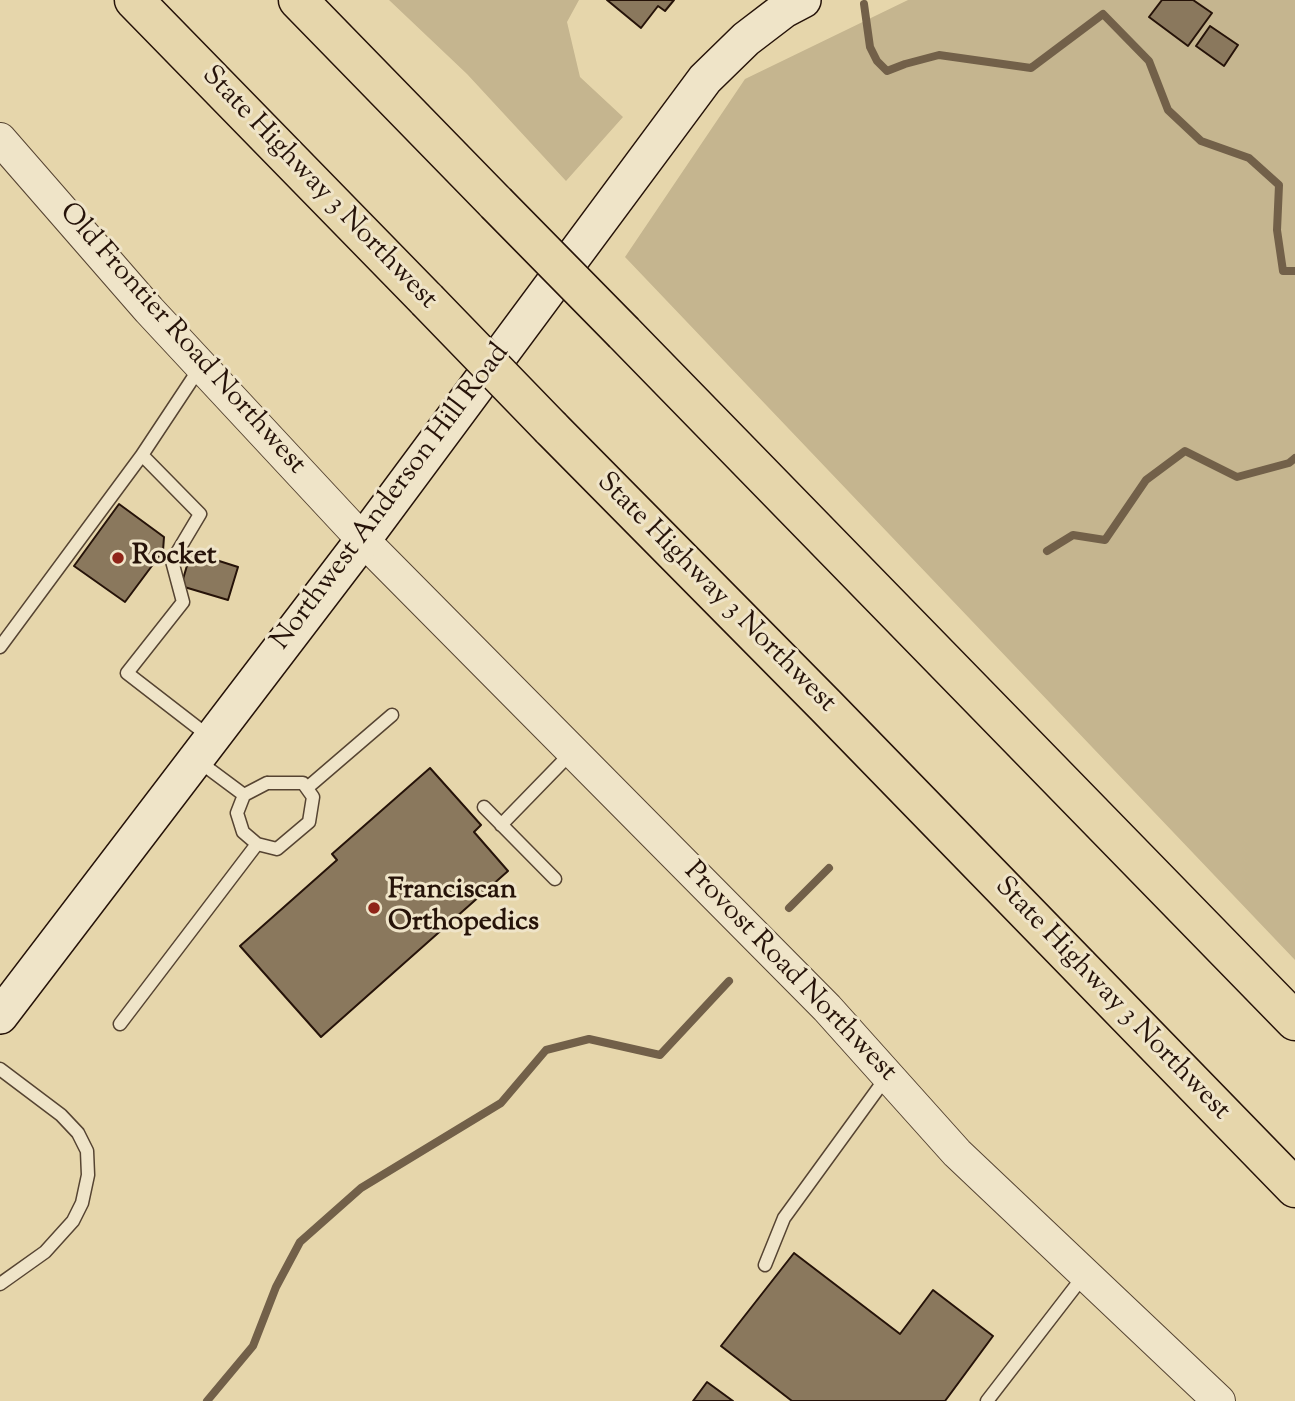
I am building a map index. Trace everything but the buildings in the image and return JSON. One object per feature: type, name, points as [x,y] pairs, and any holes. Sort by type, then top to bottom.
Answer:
[{"type":"highway","name":"State Highway 3 Northwest","points":[[134,0],[1295,1188]]},
{"type":"highway","points":[[298,0],[1295,1021]]},
{"type":"main road","name":"Northwest Anderson Hill Road","points":[[0,1016],[363,540],[705,79],[760,27],[803,0]]},
{"type":"street","name":"Old Frontier Road Northwest","points":[[0,139],[149,310],[363,540]]},
{"type":"street","name":"Provost Road Northwest","points":[[363,540],[827,1007],[957,1153],[1219,1401]]},
{"type":"lane","points":[[0,647],[142,455],[201,366]]},
{"type":"lane","points":[[142,455],[200,514],[172,561],[183,601],[127,673],[203,748],[244,795]]},
{"type":"lane","points":[[307,788],[392,715]]},
{"type":"lane","points":[[501,825],[572,752]]},
{"type":"lane","points":[[267,783],[303,783],[307,788],[313,797],[309,822],[277,849],[257,844],[243,832],[237,813],[244,795],[267,783]]},
{"type":"lane","points":[[484,807],[555,879]]},
{"type":"lane","points":[[120,1024],[257,844]]},
{"type":"lane","points":[[0,1069],[61,1115],[78,1133],[87,1151],[88,1175],[82,1203],[73,1221],[45,1252],[0,1284]]},
{"type":"lane","points":[[765,1265],[784,1218],[888,1075]]},
{"type":"lane","points":[[987,1401],[1086,1274]]},
{"type":"shaded area","points":[[389,0],[579,0],[567,22],[580,77],[623,117],[566,181],[467,74]]},
{"type":"shaded area","points":[[908,0],[1295,0],[1295,960],[625,257],[745,79]]},
{"type":"waterway","points":[[864,4],[870,47],[877,61],[887,71],[939,55],[1031,68],[1103,14],[1149,61],[1168,110],[1201,141],[1249,158],[1279,185],[1277,230],[1283,271],[1295,271]]},
{"type":"waterway","points":[[1047,551],[1073,535],[1105,540],[1146,480],[1185,451],[1237,477],[1289,463],[1295,458]]},
{"type":"waterway","points":[[789,908],[829,868]]},
{"type":"waterway","points":[[207,1401],[253,1346],[276,1287],[300,1242],[361,1188],[501,1103],[546,1050],[589,1039],[660,1055],[729,981]]},
{"type":"place","name":"Rocket","points":[[118,558]]},
{"type":"place","name":"Franciscan Orthopedics","points":[[374,908]]}]
